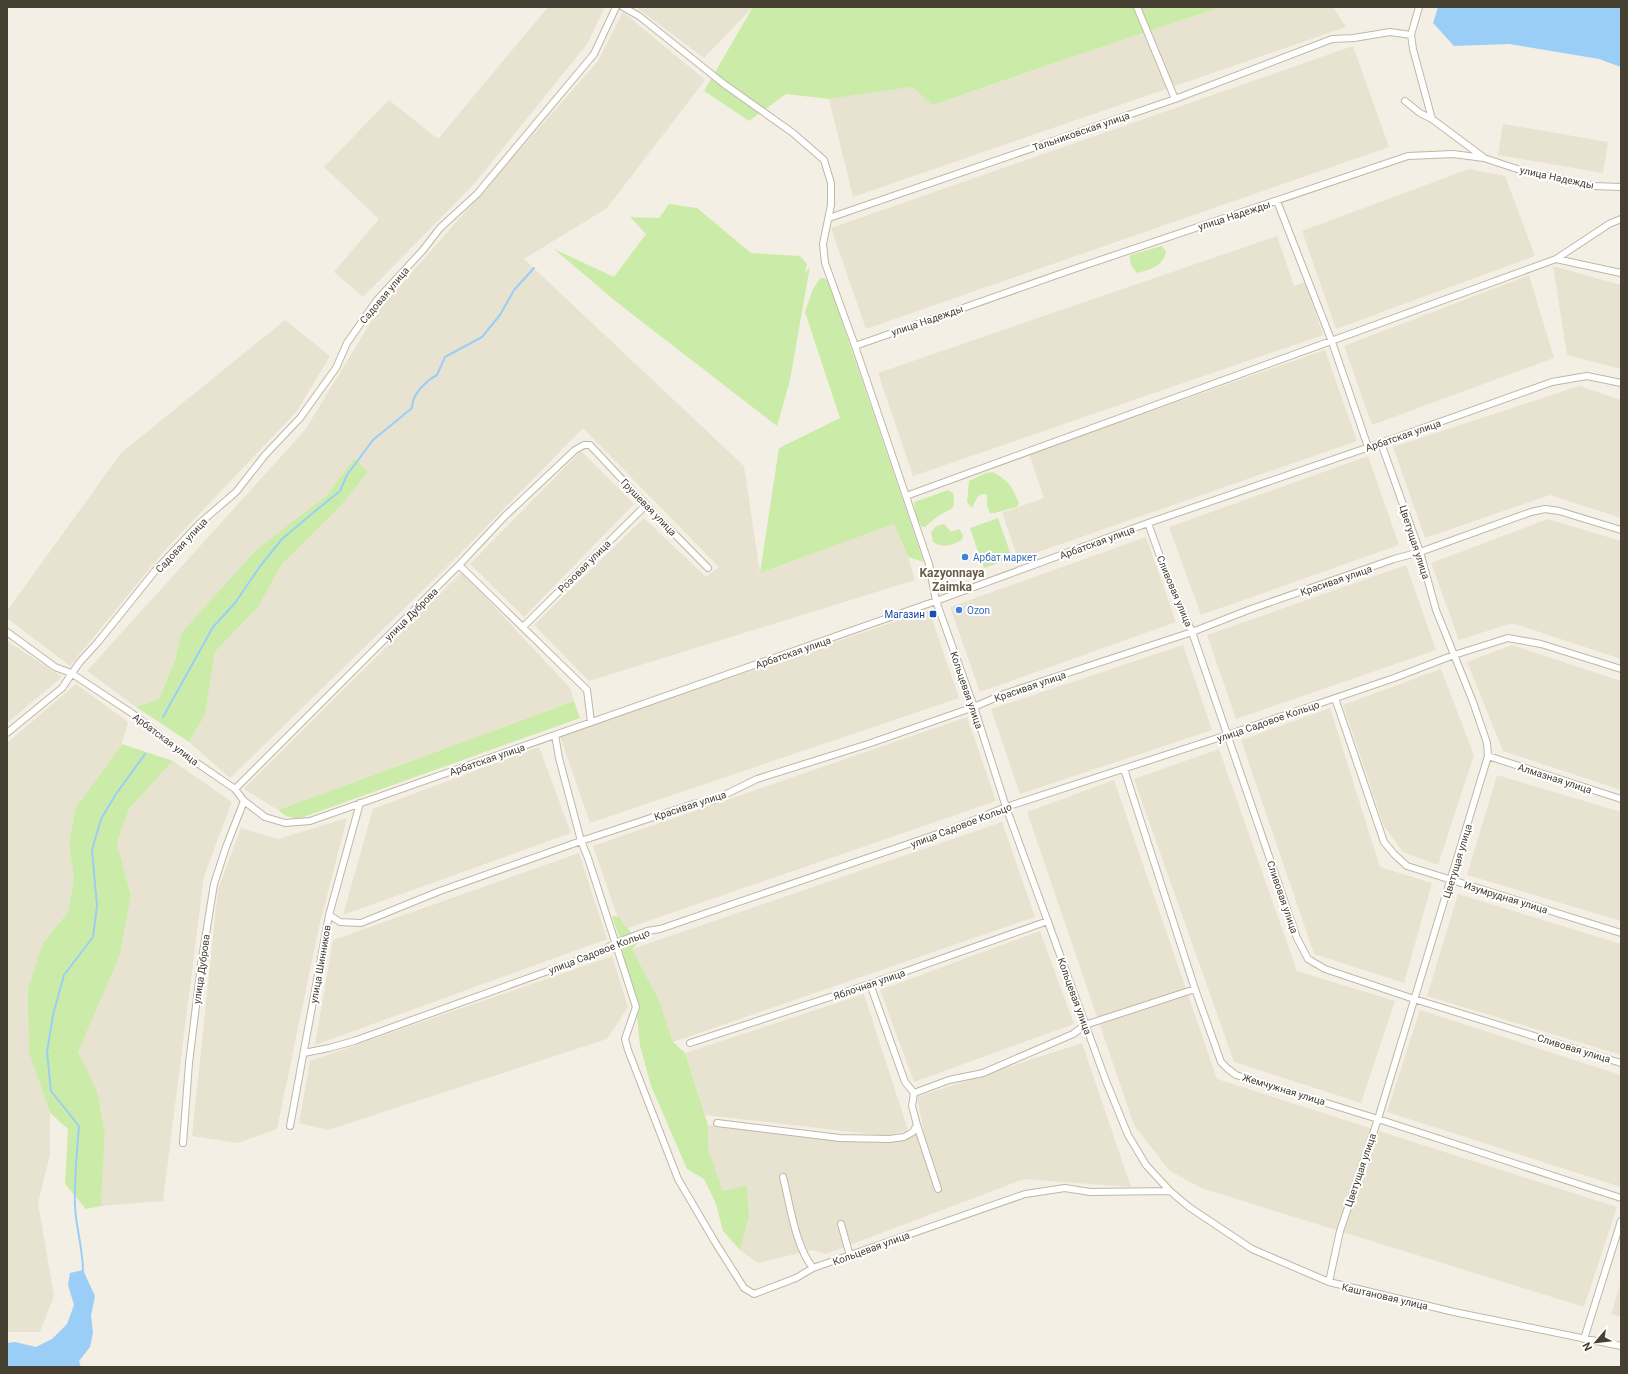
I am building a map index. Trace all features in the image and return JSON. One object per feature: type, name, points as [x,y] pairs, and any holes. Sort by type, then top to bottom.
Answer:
[{"type":"street","name":"Садовая улица","points":[[7,733],[57,693],[71,673],[155,571],[200,523],[236,492],[265,455],[300,418],[336,368],[347,343],[377,300],[423,250],[440,228],[476,194],[594,54],[616,7]]},
{"type":"street","name":"Кольцевая улица","points":[[623,7],[639,16],[724,84],[793,133],[824,160],[831,183],[831,205],[823,244],[825,263],[855,346],[929,564],[936,601],[974,706],[1006,807],[1085,1025],[1128,1135],[1146,1164],[1170,1191]]},
{"type":"street","points":[[1137,7],[1175,99]]},
{"type":"street","points":[[1419,7],[1411,35],[1413,49],[1432,119]]},
{"type":"street","name":"Тальниковская улица","points":[[829,218],[1175,99],[1332,39],[1354,38],[1390,32],[1411,35]]},
{"type":"street","points":[[1405,101],[1420,113],[1432,119],[1484,158]]},
{"type":"street","name":"улица Надежды","points":[[855,346],[1071,270],[1408,156],[1453,154],[1484,158],[1523,172],[1594,186],[1621,187]]},
{"type":"street","points":[[1277,201],[1332,342],[1368,447]]},
{"type":"street","points":[[906,496],[1332,342],[1556,259],[1609,224],[1621,219]]},
{"type":"street","points":[[1556,259],[1621,273]]},
{"type":"street","name":"Арбатская улица","points":[[7,632],[55,667],[71,673],[133,714],[181,752],[235,789],[244,801],[265,817],[285,823],[310,821],[936,601],[1148,523],[1381,443],[1552,382],[1587,376],[1621,383]]},
{"type":"street","name":"Цветущая улица","points":[[1329,1282],[1340,1231],[1378,1119],[1414,999],[1452,881],[1488,756],[1487,743],[1473,702],[1436,610],[1420,552],[1381,443]]},
{"type":"street","name":"улица Дуброва","points":[[235,789],[459,565],[505,516],[575,450],[584,445],[590,445]]},
{"type":"street","name":"Грушевая улица","points":[[590,445],[708,568]]},
{"type":"street","name":"Розовая улица","points":[[523,626],[646,505]]},
{"type":"street","name":"Красивая улица","points":[[329,915],[340,922],[361,923],[440,891],[581,841],[694,804],[714,800],[757,780],[868,744],[1004,694],[1192,632],[1251,609],[1420,552],[1531,512],[1545,509],[1559,511],[1621,530]]},
{"type":"street","name":"Сливовая улица","points":[[1148,523],[1167,576],[1192,632],[1297,938],[1308,959],[1324,969],[1414,999],[1621,1063]]},
{"type":"street","points":[[459,565],[587,690],[591,722]]},
{"type":"street","name":"улица Садовое Кольцо","points":[[304,1053],[354,1041],[602,952],[616,943],[647,931],[660,929],[948,830],[1006,807],[1228,735],[1394,678],[1454,655],[1508,638],[1541,644],[1621,669]]},
{"type":"street","name":"Изумрудная улица","points":[[1335,698],[1384,842],[1407,866],[1621,933]]},
{"type":"street","points":[[555,735],[559,758],[581,841],[616,943]]},
{"type":"street","name":"Алмазная улица","points":[[1488,756],[1621,800]]},
{"type":"street","name":"Жемчужная улица","points":[[1124,769],[1195,989],[1221,1062],[1228,1069],[1236,1075],[1378,1119],[1621,1198]]},
{"type":"street","name":"улица Дуброва","points":[[183,1142],[189,1064],[201,965],[214,884],[226,847],[244,801]]},
{"type":"street","name":"улица Шинников","points":[[290,1126],[329,915],[360,803]]},
{"type":"street","name":"Яблочная улица","points":[[690,1043],[870,984],[1048,921]]},
{"type":"street","name":"Кольцевая улица","points":[[616,943],[636,1007],[625,1039],[678,1179],[714,1242],[744,1288],[754,1294],[796,1278],[813,1268],[1025,1194],[1065,1188],[1090,1192],[1170,1191]]},
{"type":"street","points":[[870,984],[905,1082],[914,1093],[912,1106],[938,1189]]},
{"type":"street","points":[[914,1093],[949,1080],[983,1073],[1074,1034],[1085,1025],[1195,989]]},
{"type":"street","points":[[717,1123],[840,1138],[889,1139],[904,1137],[912,1132],[917,1125]]},
{"type":"street","points":[[783,1177],[801,1248],[807,1261],[813,1268]]},
{"type":"street","name":"Каштановая улица","points":[[1170,1191],[1189,1207],[1252,1249],[1329,1282],[1454,1312],[1621,1346]]},
{"type":"street","points":[[1584,1339],[1621,1221]]},
{"type":"street","points":[[841,1224],[850,1256]]},
{"type":"shaded area","points":[[548,7],[605,7],[587,44],[474,184],[363,297],[334,272],[379,219],[324,167],[389,100],[438,139]]},
{"type":"shaded area","points":[[636,7],[753,7],[704,58]]},
{"type":"shaded area","points":[[1221,7],[1333,7],[1346,27],[853,197],[829,99],[912,87],[934,105]]},
{"type":"shaded area","points":[[623,12],[705,80],[607,208],[524,259],[744,466],[760,573],[894,524],[908,557],[915,580],[589,681],[534,625],[644,518],[706,577],[719,567],[583,428],[447,567],[230,778],[189,742],[205,715],[215,652],[258,607],[282,564],[338,509],[368,472],[356,458],[326,496],[257,549],[181,633],[175,660],[159,699],[136,707],[87,671],[305,430],[377,312],[598,61]]},
{"type":"shaded area","points":[[1353,46],[1389,147],[866,329],[831,228]]},
{"type":"shaded area","points":[[1503,124],[1608,142],[1603,173],[1498,155]]},
{"type":"shaded area","points":[[1469,169],[1505,176],[1535,256],[1336,329],[1302,231]]},
{"type":"shaded area","points":[[1277,236],[1294,286],[1305,282],[1323,335],[913,476],[878,373]]},
{"type":"shaded area","points":[[1553,266],[1621,285],[1621,369],[1567,355]]},
{"type":"shaded area","points":[[1529,275],[1554,358],[1372,425],[1344,346]]},
{"type":"shaded area","points":[[285,320],[330,356],[297,411],[164,551],[70,666],[7,618],[7,611],[121,453]]},
{"type":"shaded area","points":[[1325,350],[1357,441],[1018,559],[1002,513],[1044,498],[1029,454]]},
{"type":"shaded area","points":[[1579,386],[1621,400],[1621,518],[1550,495],[1425,538],[1393,447]]},
{"type":"shaded area","points":[[581,451],[634,504],[524,617],[470,564]]},
{"type":"shaded area","points":[[1368,456],[1399,545],[1201,615],[1169,527]]},
{"type":"shaded area","points":[[1548,519],[1621,541],[1621,659],[1512,623],[1459,640],[1431,563]]},
{"type":"shaded area","points":[[1146,537],[1176,622],[980,692],[950,607]]},
{"type":"shaded area","points":[[1406,565],[1436,650],[1236,719],[1207,635]]},
{"type":"shaded area","points":[[462,572],[570,688],[574,701],[278,810],[244,789]]},
{"type":"shaded area","points":[[929,610],[959,698],[590,823],[560,736]]},
{"type":"shaded area","points":[[7,641],[62,677],[7,723]]},
{"type":"shaded area","points":[[1183,645],[1212,730],[1020,794],[991,709]]},
{"type":"shaded area","points":[[1512,645],[1621,681],[1621,790],[1503,751],[1467,662]]},
{"type":"shaded area","points":[[1441,669],[1474,755],[1438,865],[1403,852],[1384,826],[1343,705]]},
{"type":"shaded area","points":[[76,684],[128,722],[122,744],[75,809],[69,845],[74,878],[68,912],[43,943],[29,1053],[50,1113],[50,1155],[38,1203],[54,1296],[40,1332],[7,1332],[7,743]]},
{"type":"shaded area","points":[[1330,708],[1380,867],[1432,883],[1404,983],[1314,954],[1241,740]]},
{"type":"shaded area","points":[[967,717],[996,801],[622,930],[593,846]]},
{"type":"shaded area","points":[[539,747],[571,833],[343,915],[373,809]]},
{"type":"shaded area","points":[[1219,749],[1297,971],[1395,1001],[1361,1103],[1234,1062],[1134,779]]},
{"type":"shaded area","points":[[173,761],[232,802],[204,876],[163,1201],[101,1206],[105,1134],[78,1052],[120,955],[131,896],[117,843],[129,809]]},
{"type":"shaded area","points":[[1497,775],[1621,812],[1621,921],[1467,875]]},
{"type":"shaded area","points":[[1114,780],[1217,1079],[1617,1207],[1584,1307],[1201,1188],[1169,1170],[1134,1125],[1027,812]]},
{"type":"shaded area","points":[[347,818],[319,927],[277,1129],[238,1143],[192,1136],[218,889],[241,828],[278,839]]},
{"type":"shaded area","points":[[1002,822],[1035,917],[673,1042],[660,1002],[632,949]]},
{"type":"shaded area","points":[[579,853],[607,939],[315,1045],[333,940]]},
{"type":"shaded area","points":[[1458,894],[1621,944],[1621,1055],[1427,996]]},
{"type":"shaded area","points":[[1040,931],[1074,1024],[914,1082],[880,990]]},
{"type":"shaded area","points":[[612,956],[628,1007],[607,1039],[328,1130],[299,1123],[310,1061]]},
{"type":"shaded area","points":[[864,994],[908,1130],[886,1136],[705,1115],[685,1053]]},
{"type":"shaded area","points":[[1420,1010],[1621,1075],[1621,1187],[1387,1112]]},
{"type":"shaded area","points":[[1082,1043],[1131,1187],[1024,1179],[826,1254],[812,1250],[758,1263],[740,1250],[749,1216],[747,1185],[723,1191],[708,1148],[708,1125],[891,1142],[924,1133],[917,1097]]},
{"type":"shaded area","points":[[1621,1282],[1621,1317],[1611,1314]]},
{"type":"green space","points":[[753,7],[1221,7],[933,105],[912,87],[829,99],[786,94],[749,121],[704,91]]},
{"type":"green space","points":[[669,204],[697,208],[751,253],[800,256],[807,264],[805,274],[810,266],[790,380],[777,426],[619,304],[554,249],[614,277],[646,234],[630,217],[659,218]]},
{"type":"green space","points":[[1162,246],[1166,251],[1163,260],[1160,263],[1152,268],[1138,273],[1134,269],[1131,263],[1130,255]]},
{"type":"green space","points":[[820,278],[824,278],[828,281],[924,562],[908,557],[894,524],[760,573],[779,448],[840,418],[805,312],[812,291]]},
{"type":"green space","points":[[355,458],[368,472],[338,509],[282,564],[258,607],[215,652],[205,715],[189,742],[136,707],[159,699],[175,660],[181,633],[257,549],[326,496]]},
{"type":"green space","points":[[993,472],[1007,481],[1012,488],[1019,503],[1017,507],[990,513],[987,506],[987,495],[983,494],[978,496],[972,508],[967,502],[969,481],[986,473]]},
{"type":"green space","points":[[948,490],[953,493],[954,506],[938,516],[925,527],[922,527],[916,517],[914,503]]},
{"type":"green space","points":[[998,518],[1012,558],[984,568],[970,528]]},
{"type":"green space","points":[[944,524],[951,532],[959,529],[963,535],[962,540],[951,545],[944,546],[933,542],[931,533],[936,526]]},
{"type":"green space","points":[[574,701],[580,718],[298,819],[286,816],[278,810]]},
{"type":"green space","points":[[122,744],[173,761],[129,809],[117,843],[131,896],[120,955],[78,1052],[97,1091],[105,1134],[101,1206],[86,1209],[65,1184],[68,1129],[50,1113],[29,1053],[28,989],[43,943],[68,912],[74,878],[69,845],[75,809]]},
{"type":"green space","points":[[612,917],[619,917],[625,926],[638,939],[638,943],[632,949],[660,1002],[673,1042],[685,1053],[708,1125],[708,1148],[723,1191],[747,1185],[749,1216],[740,1250],[723,1231],[716,1204],[704,1179],[687,1169],[651,1086],[640,1046],[636,1007],[621,952],[623,947]]},
{"type":"water","points":[[1438,7],[1621,7],[1621,67],[1599,59],[1509,44],[1454,46],[1433,23]]},
{"type":"water","points":[[83,1270],[95,1296],[91,1316],[93,1333],[90,1347],[79,1361],[81,1367],[7,1367],[7,1343],[15,1342],[36,1347],[52,1339],[67,1324],[74,1305],[68,1285],[70,1273]]},
{"type":"waterway","points":[[163,717],[213,627],[235,603],[261,565],[282,539],[340,491],[347,475],[373,440],[412,408],[414,398],[420,388],[437,375],[445,357],[482,337],[500,315],[514,290],[534,268]]},
{"type":"waterway","points":[[83,1271],[75,1206],[75,1176],[79,1126],[51,1091],[47,1052],[53,1015],[64,975],[93,937],[97,906],[92,850],[101,819],[116,794],[145,754]]},
{"type":"place","name":"Арбат маркет","points":[[965,557]]},
{"type":"place","name":"Ozon","points":[[959,610]]},
{"type":"place","name":"Магазин","points":[[933,614]]},
{"type":"district","name":"Kazyonnaya Zaimka","points":[[952,580]]}]
